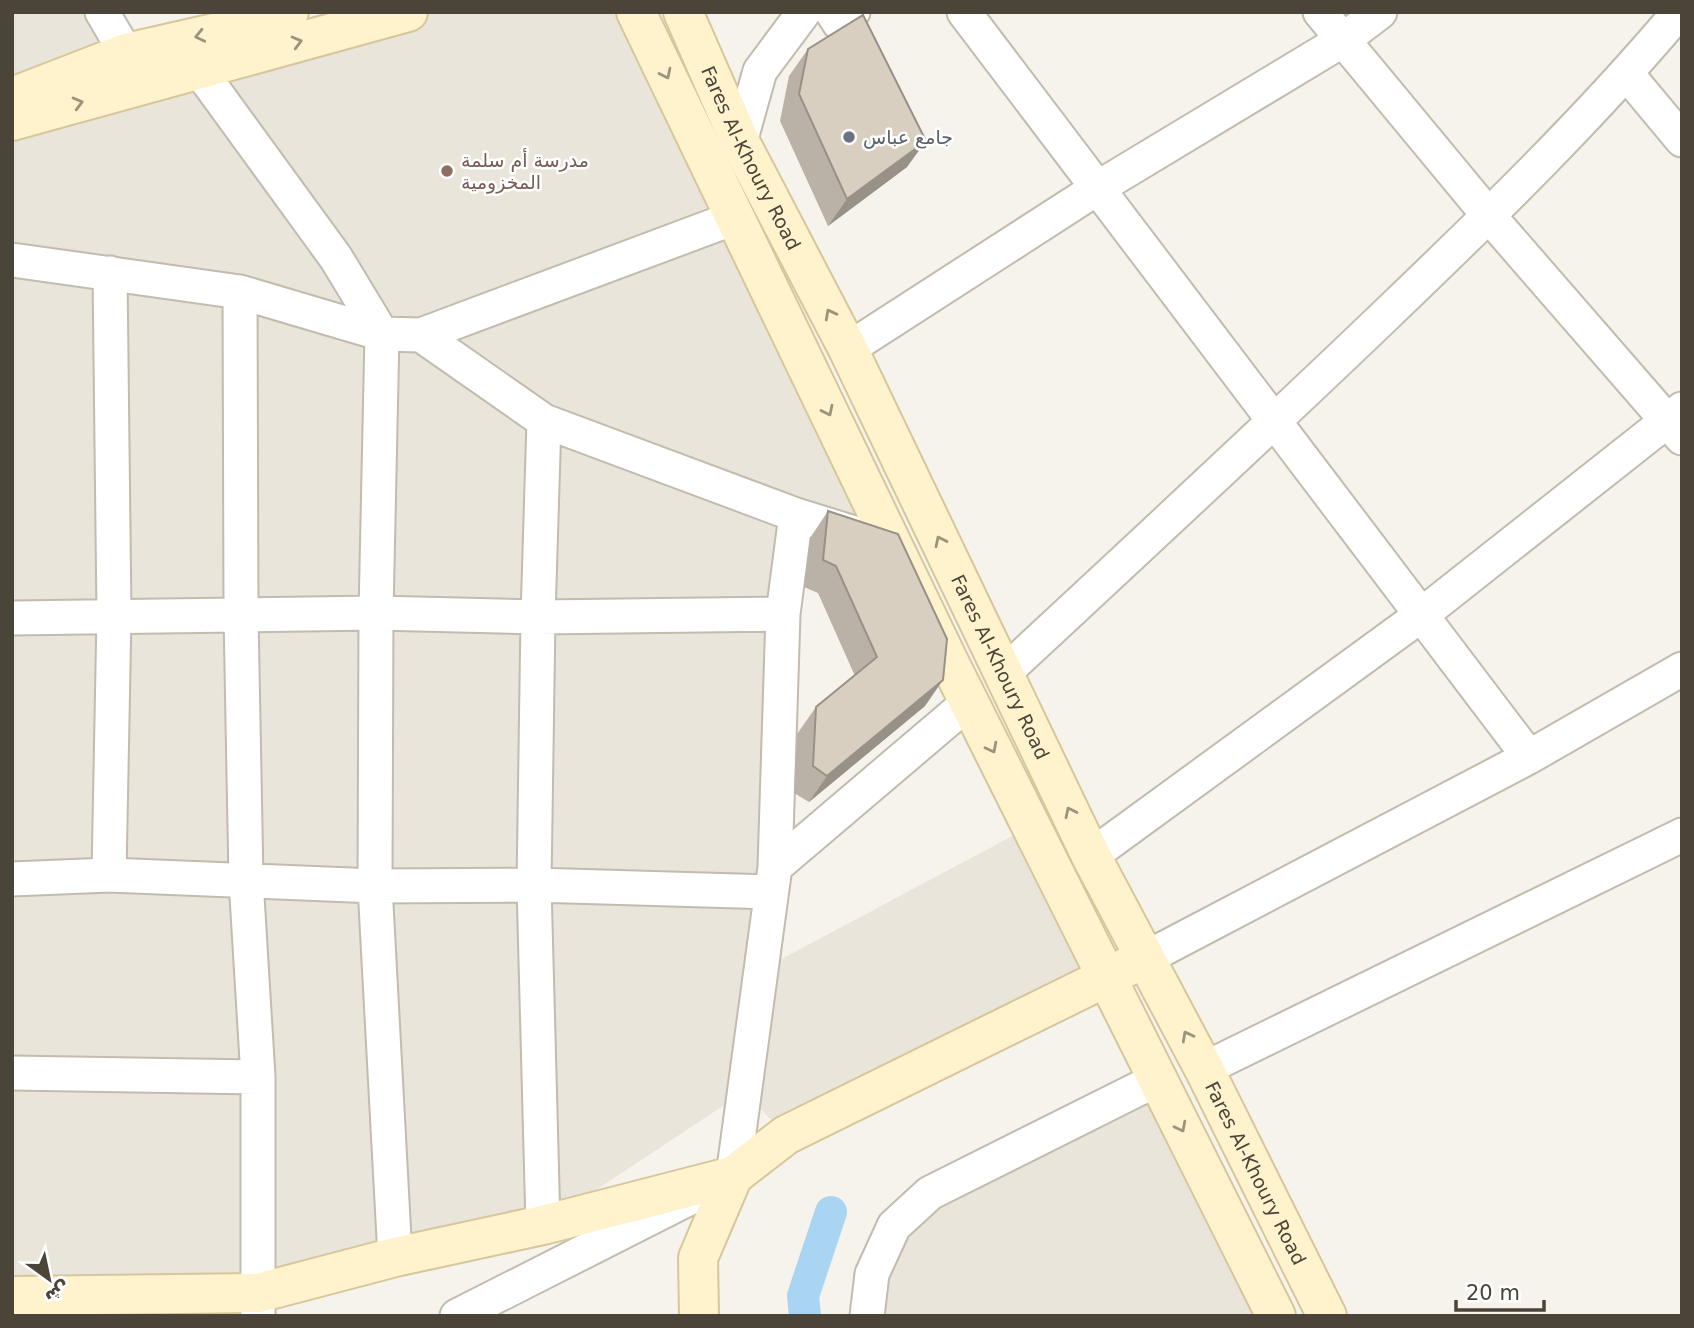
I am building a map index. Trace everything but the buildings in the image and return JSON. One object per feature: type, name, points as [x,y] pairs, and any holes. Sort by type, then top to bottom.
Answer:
[{"type":"main road","points":[[12,97],[126,53],[254,24],[289,12]]},
{"type":"main road","points":[[12,121],[408,12]]},
{"type":"main road","points":[[636,12],[969,702],[1276,1316]]},
{"type":"main road","name":"Fares Al-Khoury Road","points":[[683,12],[740,142],[848,349],[1091,856],[1204,1069],[1327,1316]]},
{"type":"main road","points":[[12,1296],[258,1304],[396,1257],[543,1225],[733,1176],[786,1135],[1146,957]]},
{"type":"main road","points":[[699,1316],[698,1258],[733,1176]]},
{"type":"street","points":[[102,12],[126,53]]},
{"type":"street","points":[[740,142],[760,71],[804,12]]},
{"type":"street","points":[[832,12],[839,23],[853,12]]},
{"type":"street","points":[[964,12],[1529,757]]},
{"type":"street","points":[[1091,856],[1420,616],[1676,423],[1489,216],[1320,12]]},
{"type":"street","points":[[848,349],[1096,189],[1343,40],[1380,12]]},
{"type":"street","points":[[1004,673],[1274,422],[1489,216],[1627,74],[1679,12]]},
{"type":"street","points":[[200,71],[336,258],[382,334],[376,613],[375,886],[396,1257]]},
{"type":"street","points":[[1627,74],[1682,140]]},
{"type":"street","points":[[12,260],[240,292],[382,334],[421,335],[734,218]]},
{"type":"street","points":[[108,875],[114,615],[110,273]]},
{"type":"street","points":[[240,292],[240,615],[246,880],[258,1077],[258,1304]]},
{"type":"street","points":[[421,335],[544,421],[796,515],[893,545]]},
{"type":"street","points":[[543,1225],[534,885],[544,421]]},
{"type":"street","points":[[464,1314],[733,1176],[772,880],[783,614],[796,515]]},
{"type":"street","points":[[12,618],[376,613],[538,617],[783,614]]},
{"type":"street","points":[[1146,957],[1529,757],[1682,669]]},
{"type":"street","points":[[12,879],[108,875],[375,886],[772,880],[969,702]]},
{"type":"street","points":[[1204,1069],[1682,835]]},
{"type":"street","points":[[12,1073],[258,1077]]},
{"type":"street","points":[[867,1316],[872,1274],[894,1226],[930,1193],[1158,1079]]},
{"type":"shaded area","points":[[12,12],[102,12],[126,53],[12,97]]},
{"type":"shaded area","points":[[390,12],[634,12],[893,545],[796,515],[761,970],[1031,826],[1106,977],[786,1135],[744,1092],[543,1225],[258,1293],[12,1296],[12,121]]},
{"type":"shaded area","points":[[1158,1079],[1276,1316],[867,1316],[894,1226]]},
{"type":"waterway","points":[[805,1316],[803,1296],[831,1212]]},
{"type":"place","name":"جامع عباس","points":[[849,137]]},
{"type":"place","name":"مدرسة أم سلمة المخزومية","points":[[447,171]]}]
